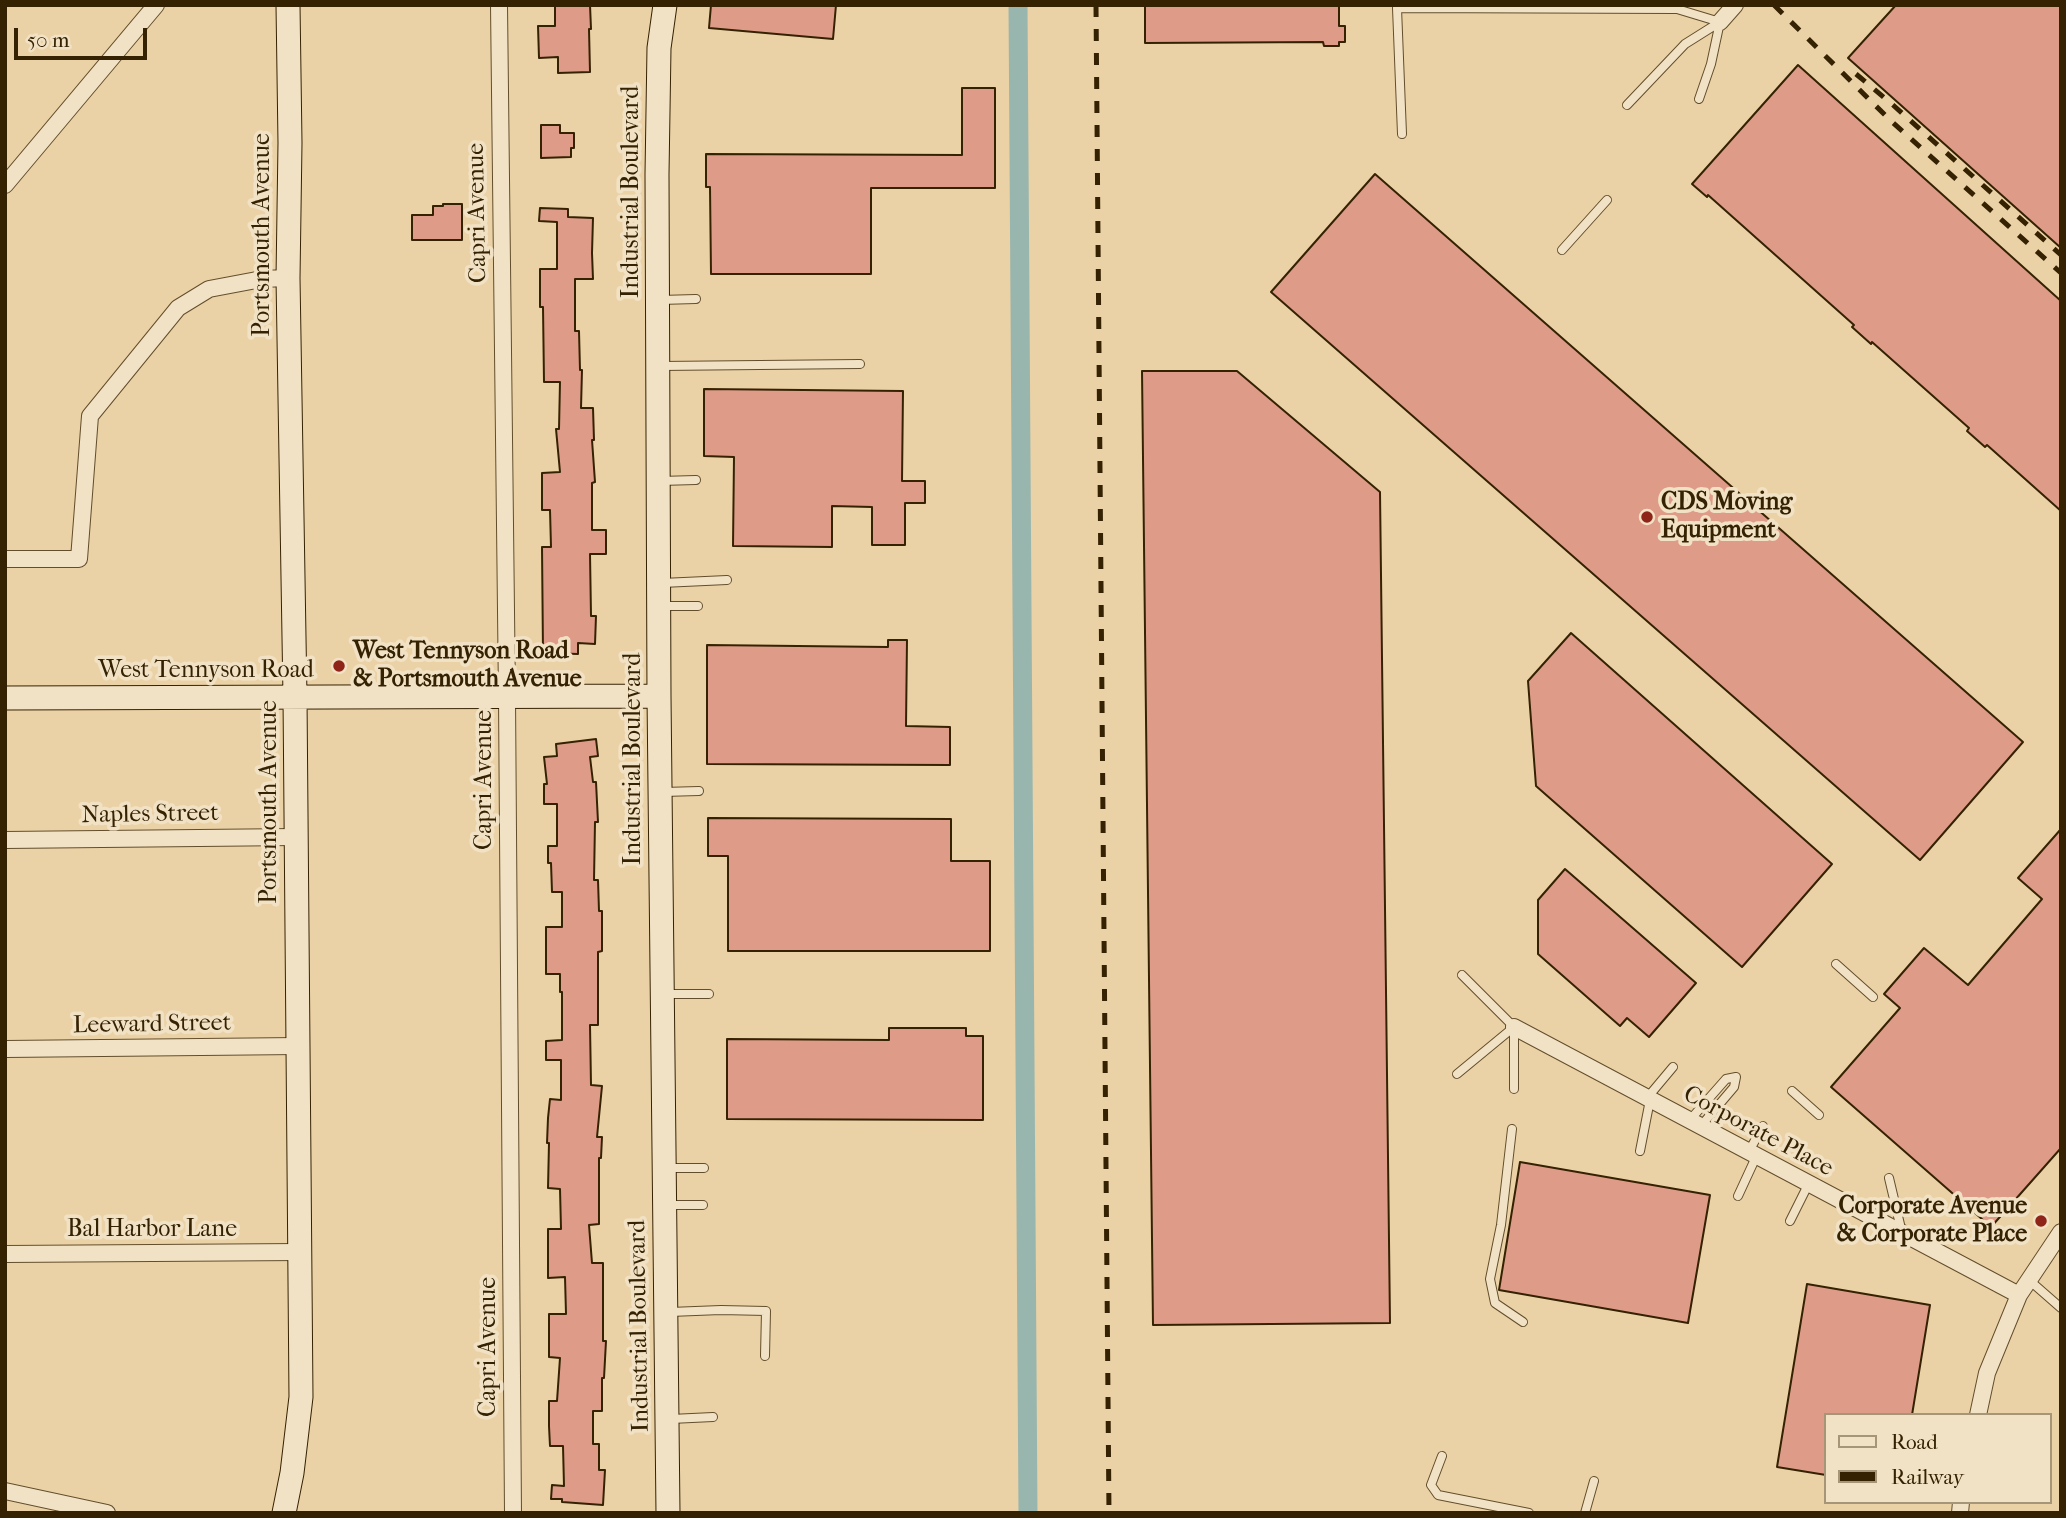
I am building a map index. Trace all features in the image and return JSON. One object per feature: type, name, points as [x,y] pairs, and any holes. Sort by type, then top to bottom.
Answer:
[{"type":"main road","name":"Portsmouth Avenue","points":[[284,1513],[292,1473],[301,1397],[295,697],[288,278],[288,5]]},
{"type":"main road","name":"Industrial Boulevard","points":[[665,5],[659,48],[658,366],[668,1513]]},
{"type":"main road","name":"West Tennyson Road","points":[[5,698],[659,696]]},
{"type":"street","points":[[5,185],[156,5]]},
{"type":"street","name":"Capri Avenue","points":[[499,5],[513,1513]]},
{"type":"street","points":[[1720,22],[1735,5]]},
{"type":"street","points":[[5,559],[79,559],[90,416],[178,308],[209,289],[262,279],[288,278]]},
{"type":"street","name":"Naples Street","points":[[5,840],[295,837]]},
{"type":"street","name":"Corporate Place","points":[[1514,1027],[2019,1295]]},
{"type":"street","name":"Leeward Street","points":[[5,1049],[298,1046]]},
{"type":"street","points":[[1978,1413],[1987,1373],[2019,1295],[2061,1232]]},
{"type":"street","name":"Bal Harbor Lane","points":[[5,1254],[300,1252]]},
{"type":"street","points":[[5,1491],[107,1513]]},
{"type":"lane","points":[[1402,134],[1397,8],[1677,9],[1720,22]]},
{"type":"lane","points":[[1699,99],[1711,64],[1720,22]]},
{"type":"lane","points":[[1627,105],[1685,44],[1720,22]]},
{"type":"lane","points":[[1562,250],[1607,200]]},
{"type":"lane","points":[[658,300],[696,299]]},
{"type":"lane","points":[[658,366],[860,364]]},
{"type":"lane","points":[[659,481],[696,480]]},
{"type":"lane","points":[[659,595],[727,580]]},
{"type":"lane","points":[[659,595],[698,606]]},
{"type":"lane","points":[[661,792],[699,791]]},
{"type":"lane","points":[[1836,964],[1873,997]]},
{"type":"lane","points":[[1462,975],[1514,1027],[1514,1090]]},
{"type":"lane","points":[[663,994],[709,994]]},
{"type":"lane","points":[[1457,1074],[1514,1027]]},
{"type":"lane","points":[[1640,1151],[1649,1099],[1673,1067]]},
{"type":"lane","points":[[1736,1077],[1735,1085],[1695,1124],[1728,1078],[1736,1077]]},
{"type":"lane","points":[[1792,1091],[1819,1115]]},
{"type":"lane","points":[[1738,1196],[1763,1126]]},
{"type":"lane","points":[[1512,1129],[1502,1225],[1490,1279],[1496,1303],[1523,1322]]},
{"type":"lane","points":[[665,1168],[704,1168]]},
{"type":"lane","points":[[1889,1178],[1902,1233]]},
{"type":"lane","points":[[1790,1221],[1808,1185]]},
{"type":"lane","points":[[665,1205],[703,1205]]},
{"type":"lane","points":[[2028,1280],[2061,1308]]},
{"type":"lane","points":[[667,1312],[766,1311],[765,1356]]},
{"type":"lane","points":[[667,1419],[713,1417]]},
{"type":"lane","points":[[1441,1456],[1432,1485],[1438,1495],[1529,1513]]},
{"type":"lane","points":[[1585,1513],[1594,1482]]},
{"type":"building","points":[[555,5],[590,5],[590,72],[558,73],[558,57],[539,58],[538,26],[555,26]]},
{"type":"building","points":[[711,5],[836,5],[833,39],[709,28]]},
{"type":"building","points":[[1145,5],[1339,5],[1339,26],[1345,26],[1345,42],[1339,42],[1339,46],[1324,46],[1323,42],[1145,43]]},
{"type":"building","points":[[1896,5],[2061,5],[2061,248],[1848,58]]},
{"type":"building","points":[[1798,65],[2061,301],[2061,511],[1987,445],[1985,447],[1967,431],[1969,428],[1872,342],[1871,344],[1852,327],[1854,325],[1708,195],[1707,197],[1692,184]]},
{"type":"building","points":[[962,88],[995,88],[995,188],[871,188],[871,274],[711,274],[710,187],[706,187],[706,154],[962,155]]},
{"type":"building","points":[[541,125],[560,125],[560,133],[574,133],[571,157],[541,158]]},
{"type":"building","name":"CDS Moving Equipment","points":[[1375,174],[2023,742],[1920,860],[1271,292]]},
{"type":"building","points":[[462,204],[462,240],[412,240],[412,215],[433,215],[433,206]]},
{"type":"building","points":[[540,208],[568,209],[568,217],[593,218],[593,279],[575,279],[575,331],[579,331],[581,408],[593,408],[595,482],[592,483],[592,530],[606,530],[606,554],[590,554],[591,616],[596,616],[595,644],[578,643],[578,654],[543,653],[542,547],[551,547],[550,510],[542,510],[542,473],[560,472],[556,429],[559,429],[560,382],[544,382],[540,269],[557,269],[557,222],[539,221]]},
{"type":"building","points":[[1142,371],[1237,371],[1380,492],[1390,1323],[1153,1325]]},
{"type":"building","points":[[704,389],[903,391],[902,481],[925,481],[925,503],[905,503],[905,545],[872,545],[872,507],[832,506],[832,547],[733,546],[734,457],[704,456]]},
{"type":"building","points":[[1571,633],[1832,864],[1742,967],[1536,786],[1528,681]]},
{"type":"building","points":[[888,640],[907,640],[906,726],[950,727],[950,765],[707,764],[707,645],[888,647]]},
{"type":"building","points":[[596,739],[598,756],[590,757],[593,782],[596,782],[598,822],[595,822],[594,880],[598,880],[599,911],[602,911],[602,951],[598,952],[598,1025],[590,1025],[591,1085],[602,1086],[597,1137],[602,1137],[599,1158],[599,1224],[589,1225],[592,1263],[603,1263],[603,1341],[606,1341],[604,1378],[602,1411],[593,1411],[593,1444],[599,1444],[599,1470],[605,1470],[603,1505],[551,1499],[552,1485],[564,1486],[563,1446],[550,1446],[549,1426],[549,1401],[557,1401],[560,1358],[549,1357],[549,1314],[566,1314],[565,1277],[548,1278],[548,1229],[561,1229],[560,1189],[548,1188],[547,1143],[550,1099],[561,1100],[561,1060],[546,1060],[546,1041],[562,1040],[562,992],[560,974],[546,974],[546,927],[562,927],[562,892],[552,892],[551,863],[548,863],[548,846],[557,846],[557,804],[544,804],[544,784],[547,784],[544,757],[557,756],[556,744]]},
{"type":"building","points":[[708,818],[951,819],[951,861],[990,861],[990,951],[728,951],[728,856],[708,856]]},
{"type":"building","points":[[2061,829],[2061,1148],[1991,1227],[1831,1087],[1900,1008],[1884,994],[1924,948],[1968,985],[2042,899],[2018,878]]},
{"type":"building","points":[[1565,869],[1696,983],[1649,1037],[1627,1018],[1620,1026],[1538,954],[1538,900]]},
{"type":"building","points":[[889,1028],[966,1028],[966,1036],[983,1036],[983,1120],[727,1119],[727,1039],[889,1040]]},
{"type":"building","points":[[1520,1162],[1710,1195],[1688,1323],[1499,1290]]},
{"type":"building","points":[[1807,1284],[1930,1305],[1912,1413],[1825,1413],[1825,1475],[1777,1467]]},
{"type":"waterway","points":[[1018,5],[1028,1513]]},
{"type":"railway","points":[[1096,5],[1109,1513]]},
{"type":"railway","points":[[1774,5],[1891,121],[2061,273]]},
{"type":"railway","points":[[1856,74],[2061,255]]},
{"type":"place","name":"CDS Moving Equipment","points":[[1647,517]]},
{"type":"place","name":"West Tennyson Road & Portsmouth Avenue","points":[[339,666]]},
{"type":"place","name":"Corporate Avenue & Corporate Place","points":[[2041,1221]]}]
